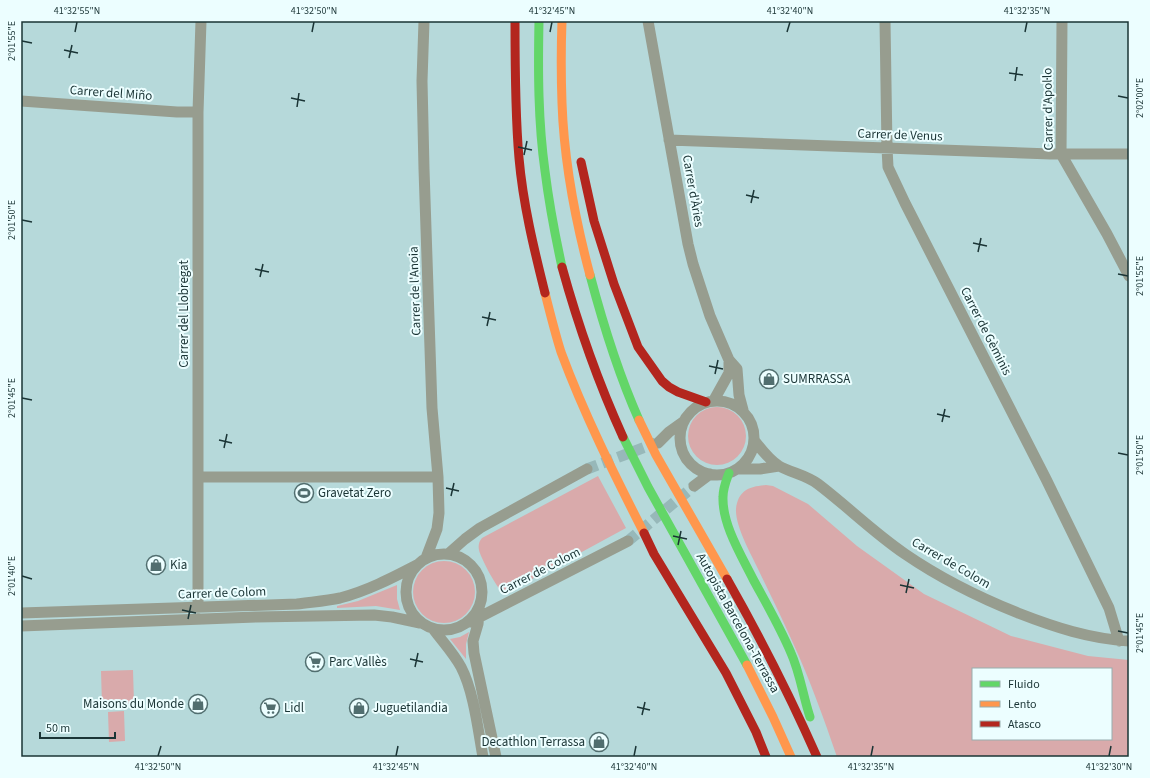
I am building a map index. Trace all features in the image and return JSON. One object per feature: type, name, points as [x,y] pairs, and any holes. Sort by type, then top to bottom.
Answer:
[{"type":"highway","name":"Autopista Barcelona-Terrassa","points":[[539,21],[537,55],[539,116],[549,204],[572,306],[583,342],[597,379],[627,447],[744,658],[776,721],[791,757]]},
{"type":"highway","points":[[562,21],[562,95],[564,132],[574,205],[589,273],[609,342],[634,407],[657,457],[770,656],[799,714],[817,757]]},
{"type":"highway","points":[[567,21],[567,51],[571,95]]},
{"type":"highway","points":[[514,23],[515,93],[519,159],[526,210],[548,306],[561,352],[603,451],[654,554],[726,673],[756,732],[766,757]]},
{"type":"highway","points":[[579,153],[594,221],[614,284],[638,347],[662,381],[669,387],[678,392],[710,401]]},
{"type":"highway","points":[[733,471],[724,490],[723,501],[732,535],[751,575],[778,625],[792,656],[801,682],[808,713],[823,757]]},
{"type":"street","name":"Carrer del Llobregat","points":[[198,608],[198,112],[201,21]]},
{"type":"street","name":"Carrer de l'Anoia","points":[[421,562],[434,538],[439,513],[438,477],[432,408],[424,169],[422,80],[424,21]]},
{"type":"street","name":"Carrer d'Àries","points":[[648,21],[693,264],[710,316],[730,360],[737,369],[739,395],[743,410]]},
{"type":"street","name":"Carrer de Gèminis","points":[[886,21],[888,167],[1049,486],[1124,641]]},
{"type":"street","name":"Carrer d'Apol·lo","points":[[1062,21],[1061,154],[1107,234],[1129,276]]},
{"type":"street","name":"Carrer del Miño","points":[[21,100],[177,112],[198,112]]},
{"type":"street","name":"Carrer de Venus","points":[[669,140],[1061,154],[1129,154]]},
{"type":"street","points":[[710,401],[729,373],[730,360]]},
{"type":"street","points":[[658,443],[669,432],[683,422],[693,409],[699,405],[710,401],[725,401],[734,404],[743,410],[749,419],[753,429],[754,440],[752,451],[746,462],[733,471]]},
{"type":"street","points":[[683,422],[680,433],[680,444],[684,455],[690,464],[699,471],[719,475],[733,471],[779,466]]},
{"type":"street","name":"Carrer de Colom","points":[[754,440],[763,453],[779,466],[816,482],[874,531],[933,572],[988,601],[1042,622],[1076,633],[1124,641]]},
{"type":"street","points":[[448,554],[465,538],[480,528],[587,469]]},
{"type":"street","points":[[694,486],[710,474]]},
{"type":"street","points":[[198,477],[438,477]]},
{"type":"street","name":"Carrer de Colom","points":[[465,624],[628,541]]},
{"type":"street","points":[[448,554],[462,559],[474,569],[481,582],[482,598],[480,605],[471,619],[465,624],[456,629],[445,631],[434,630],[420,623],[413,616],[408,608],[405,590],[407,580],[411,572],[421,562],[436,555],[448,554]]},
{"type":"street","name":"Carrer de Colom","points":[[21,613],[297,604],[328,600],[348,595],[390,579],[421,562]]},
{"type":"street","points":[[480,605],[483,616],[482,626],[477,644],[474,648],[474,653],[496,757]]},
{"type":"street","points":[[21,607],[33,613]]},
{"type":"street","name":"Carrer de Colom","points":[[21,626],[256,617],[367,615],[388,616],[420,623]]},
{"type":"street","points":[[434,630],[457,661],[466,680],[474,710],[483,757]]},
{"type":"shaded area","points":[[717,407],[733,412],[741,420],[746,436],[741,452],[733,460],[717,465],[701,460],[693,452],[688,436],[693,420],[701,412]]},
{"type":"shaded area","points":[[598,476],[626,528],[510,591],[501,590],[492,578],[480,553],[479,545],[482,538]]},
{"type":"shaded area","points":[[755,486],[773,486],[808,504],[857,546],[924,594],[1011,636],[1088,656],[1129,660],[1129,757],[837,757],[799,657],[748,548],[738,523],[736,509],[739,497],[746,490]]},
{"type":"shaded area","points":[[444,561],[461,566],[466,570],[470,575],[475,592],[470,609],[466,614],[461,618],[444,623],[427,618],[422,614],[418,609],[413,592],[418,575],[422,570],[427,566]]},
{"type":"shaded area","points":[[397,585],[397,599],[400,610],[376,606],[337,608],[337,606],[358,601]]},
{"type":"shaded area","points":[[469,632],[466,644],[466,659],[450,639],[460,637]]},
{"type":"shaded area","points":[[133,670],[134,703],[102,705],[101,671]]},
{"type":"shaded area","points":[[124,711],[125,741],[109,742],[108,712]]},
{"type":"tunnel","points":[[587,469],[656,443]]},
{"type":"tunnel","points":[[628,541],[694,486]]},
{"type":"traffic: fast","points":[[539,21],[539,96],[541,134],[550,207],[562,267]]},
{"type":"traffic: fast","points":[[590,275],[600,312],[624,384],[639,420]]},
{"type":"traffic: fast","points":[[623,437],[648,487],[747,665]]},
{"type":"traffic: fast","points":[[729,473],[724,488],[723,497],[729,528],[738,550],[778,624],[791,653],[797,668],[810,717]]},
{"type":"traffic: slow","points":[[562,21],[561,52],[565,146],[575,211],[590,275]]},
{"type":"traffic: slow","points":[[545,293],[561,352],[579,398],[644,533]]},
{"type":"traffic: slow","points":[[639,420],[656,455],[727,579]]},
{"type":"traffic: slow","points":[[747,665],[791,757]]},
{"type":"traffic: jam","points":[[515,21],[516,107],[521,175],[529,226],[545,293]]},
{"type":"traffic: jam","points":[[581,162],[594,221],[614,284],[638,347],[662,381],[669,387],[678,392],[706,402]]},
{"type":"traffic: jam","points":[[562,267],[589,353],[623,437]]},
{"type":"traffic: jam","points":[[644,533],[654,554],[726,673],[756,732],[766,757]]},
{"type":"traffic: jam","points":[[727,579],[774,667],[817,757]]},
{"type":"place","name":"SUMRRASSA","points":[[769,379]]},
{"type":"place","name":"Gravetat Zero","points":[[304,493]]},
{"type":"place","name":"Kia","points":[[156,565]]},
{"type":"place","name":"Parc Vallès","points":[[315,662]]},
{"type":"place","name":"Maisons du Monde","points":[[198,704]]},
{"type":"place","name":"Lidl","points":[[270,708]]},
{"type":"place","name":"Juguetilandia","points":[[359,708]]},
{"type":"place","name":"Decathlon Terrassa","points":[[599,742]]}]
